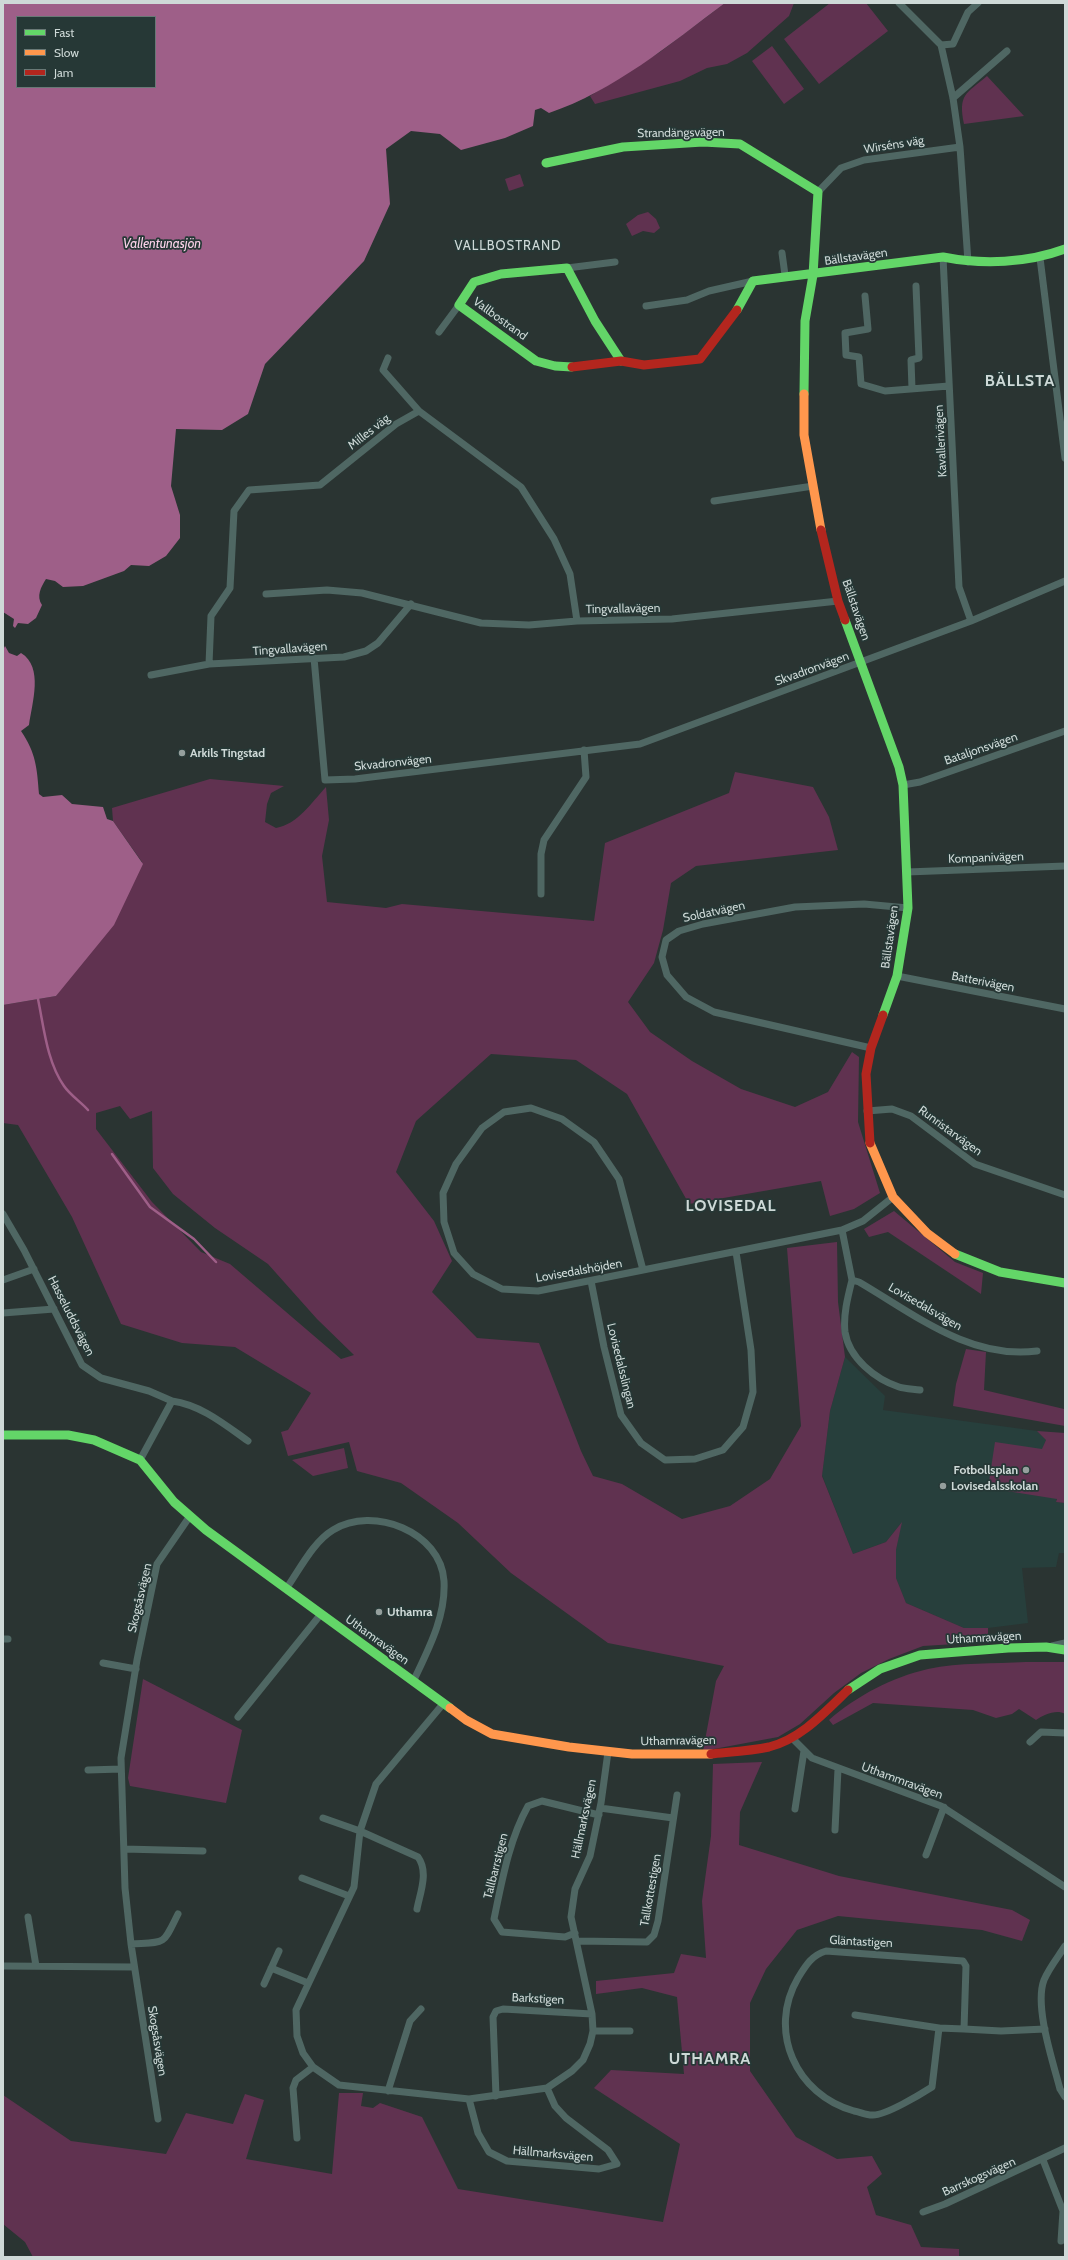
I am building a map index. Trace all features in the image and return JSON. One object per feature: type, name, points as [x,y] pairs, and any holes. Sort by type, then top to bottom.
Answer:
[{"type":"street","points":[[899,3],[941,46],[960,146],[968,262]]},
{"type":"street","points":[[941,46],[953,44],[968,12],[978,3]]},
{"type":"street","points":[[952,98],[1007,51]]},
{"type":"street","name":"Strandängsvägen","points":[[546,163],[624,147],[703,142],[740,144],[818,192]]},
{"type":"street","name":"Wirséns väg","points":[[818,192],[842,168],[864,160],[960,146]]},
{"type":"street","points":[[646,306],[687,300],[709,291],[753,281],[785,276],[813,275],[818,192]]},
{"type":"street","name":"Bällstavägen","points":[[1063,1283],[1000,1272],[960,1257],[927,1233],[893,1197],[869,1140],[866,1074],[871,1048],[897,976],[908,908],[908,872],[903,785],[899,767],[838,601],[820,527],[812,486],[804,428],[804,321],[813,275],[943,257],[968,262],[1040,258],[1065,249]]},
{"type":"street","points":[[782,253],[785,276]]},
{"type":"street","name":"Kavallerivägen","points":[[943,257],[960,587],[971,621]]},
{"type":"street","points":[[1040,258],[1065,458]]},
{"type":"street","name":"Vallbostrand","points":[[615,262],[501,274],[474,282],[464,295],[459,305],[536,361],[556,366],[576,367],[621,361],[644,365],[700,359],[732,318],[753,281]]},
{"type":"street","points":[[567,268],[598,325],[621,361]]},
{"type":"street","points":[[912,389],[911,360],[919,358],[916,286]]},
{"type":"street","points":[[865,296],[868,329],[845,333],[846,355],[859,357],[861,384],[885,391],[949,386]]},
{"type":"street","points":[[439,332],[459,305]]},
{"type":"street","points":[[388,358],[383,370],[419,411],[521,487],[554,539],[570,574],[577,621]]},
{"type":"street","name":"Milles väg","points":[[209,664],[211,616],[230,588],[234,511],[249,490],[320,485],[396,424],[419,411]]},
{"type":"street","points":[[714,501],[812,486]]},
{"type":"street","name":"Skvadronvägen","points":[[314,658],[325,780],[355,779],[482,765],[514,758],[640,744],[862,663],[971,621],[1065,581]]},
{"type":"street","name":"Tingvallavägen","points":[[266,594],[327,590],[362,593],[411,604],[481,624],[529,625],[577,621],[672,619],[838,601]]},
{"type":"street","name":"Tingvallavägen","points":[[151,675],[209,664],[344,656],[366,651],[378,643],[411,604]]},
{"type":"street","name":"Bataljonsvägen","points":[[903,785],[920,782],[1065,731]]},
{"type":"street","points":[[541,894],[541,854],[544,840],[586,777],[584,750]]},
{"type":"street","name":"Kompanivägen","points":[[908,872],[1065,866]]},
{"type":"street","name":"Soldatvägen","points":[[871,1048],[714,1012],[686,997],[667,975],[662,957],[666,940],[679,930],[703,924],[795,907],[864,904],[908,908]]},
{"type":"street","name":"Batterivägen","points":[[897,976],[1065,1009]]},
{"type":"street","name":"Lovisedalshöjden","points":[[643,1270],[619,1179],[594,1142],[562,1119],[531,1108],[504,1112],[482,1128],[456,1164],[443,1193],[444,1222],[454,1253],[473,1274],[502,1289],[538,1291],[736,1252],[842,1230],[863,1221],[893,1197]]},
{"type":"street","name":"Runristarvägen","points":[[867,1111],[892,1109],[911,1116],[976,1164],[1065,1195]]},
{"type":"street","name":"Hasseluddsvägen","points":[[3,1214],[34,1269],[82,1365],[101,1378],[149,1391],[172,1401],[187,1403],[205,1412],[248,1441]]},
{"type":"street","points":[[842,1230],[852,1280],[847,1302],[845,1332],[855,1357],[872,1373],[899,1387],[920,1390]]},
{"type":"street","name":"Lovisedalsslingan","points":[[591,1280],[604,1347],[621,1415],[641,1443],[665,1460],[695,1459],[723,1450],[742,1427],[753,1392],[751,1350],[736,1252]]},
{"type":"street","points":[[3,1280],[34,1269]]},
{"type":"street","name":"Lovisedalsvägen","points":[[852,1280],[859,1282],[948,1335],[1018,1353],[1037,1350]]},
{"type":"street","points":[[3,1313],[54,1309]]},
{"type":"street","points":[[140,1460],[172,1401]]},
{"type":"street","name":"Uthamravägen","points":[[3,1435],[68,1435],[94,1440],[140,1460],[174,1502],[206,1530],[443,1704],[466,1720],[492,1734],[608,1752],[698,1755],[769,1747],[792,1738],[815,1721],[854,1685],[880,1669],[920,1655],[951,1651],[1046,1647],[1065,1643]]},
{"type":"street","name":"Skogsåsvägen","points":[[158,2119],[134,1967],[125,1888],[121,1758],[136,1669],[157,1564],[190,1516]]},
{"type":"street","points":[[286,1589],[317,1544],[334,1529],[356,1521],[377,1520],[398,1525],[420,1537],[437,1556],[444,1580],[444,1604],[430,1646],[413,1682]]},
{"type":"street","points":[[238,1717],[321,1614]]},
{"type":"street","name":"Uthamravägen","points":[[1046,1647],[1065,1650]]},
{"type":"street","points":[[103,1663],[136,1669]]},
{"type":"street","name":"Hällmarksvägen","points":[[443,1704],[376,1784],[360,1832],[354,1887],[296,2010],[297,2036],[303,2052],[313,2067],[339,2085],[469,2099],[547,2088],[572,2071],[583,2060],[590,2044],[593,2031],[592,2014],[571,1917],[575,1889],[590,1856],[600,1811],[608,1752]]},
{"type":"street","points":[[1030,1742],[1041,1732],[1065,1733]]},
{"type":"street","name":"Uthammravägen","points":[[792,1738],[812,1758],[838,1769],[922,1797],[944,1807],[1065,1887]]},
{"type":"street","points":[[795,1809],[804,1751]]},
{"type":"street","points":[[88,1770],[121,1769]]},
{"type":"street","points":[[835,1830],[838,1769]]},
{"type":"street","name":"Tallkottestigen","points":[[577,1942],[647,1942],[654,1935],[658,1921],[677,1795]]},
{"type":"street","name":"Tallbarrstigen","points":[[575,1933],[565,1937],[502,1932],[494,1919],[505,1868],[519,1821],[528,1806],[542,1802],[600,1811]]},
{"type":"street","points":[[926,1855],[944,1807]]},
{"type":"street","points":[[600,1811],[674,1818]]},
{"type":"street","points":[[323,1818],[418,1857],[424,1872],[417,1910]]},
{"type":"street","points":[[124,1849],[203,1851]]},
{"type":"street","points":[[302,1878],[350,1896]]},
{"type":"street","points":[[131,1944],[161,1942],[166,1939],[178,1914]]},
{"type":"street","points":[[28,1917],[36,1966]]},
{"type":"street","points":[[1065,1946],[1044,1980],[1041,1993],[1044,2029],[1060,2089],[1065,2097]]},
{"type":"street","points":[[264,1984],[279,1951]]},
{"type":"street","name":"Gläntastigen","points":[[939,2028],[932,2087],[912,2101],[873,2116],[839,2106],[802,2076],[791,2058],[786,2032],[786,2008],[792,1988],[807,1963],[816,1954],[826,1951],[963,1961],[966,1966],[964,2030]]},
{"type":"street","points":[[3,1966],[134,1967]]},
{"type":"street","points":[[271,1968],[308,1984]]},
{"type":"street","points":[[388,2091],[410,2021],[421,2009]]},
{"type":"street","name":"Barkstigen","points":[[496,2096],[494,2017],[496,2011],[503,2009],[592,2014]]},
{"type":"street","points":[[855,2015],[939,2028],[964,2030],[1001,2031],[1044,2029]]},
{"type":"street","points":[[593,2031],[630,2031]]},
{"type":"street","points":[[297,2138],[293,2088],[296,2080],[313,2067]]},
{"type":"street","name":"Hällmarksvägen","points":[[469,2099],[478,2133],[489,2152],[507,2161],[599,2169],[617,2164],[608,2150],[566,2118],[555,2106],[547,2088]]},
{"type":"street","name":"Barrskogsvägen","points":[[923,2212],[1043,2160],[1065,2148]]},
{"type":"street","points":[[1043,2160],[1063,2212],[1061,2241]]},
{"type":"shaded area","points":[[725,3],[794,3],[789,16],[747,53],[727,64],[707,68],[680,81],[595,104],[590,96],[660,52]]},
{"type":"shaded area","points":[[830,3],[866,3],[888,31],[819,84],[784,39]]},
{"type":"shaded area","points":[[772,46],[804,89],[784,104],[752,61]]},
{"type":"shaded area","points":[[987,76],[1024,116],[964,124],[962,114],[963,100],[969,91]]},
{"type":"shaded area","points":[[520,174],[524,186],[509,191],[505,179]]},
{"type":"shaded area","points":[[648,212],[656,219],[660,228],[654,233],[643,231],[632,236],[626,224],[638,215]]},
{"type":"shaded area","points":[[735,772],[813,787],[829,817],[838,850],[696,866],[671,883],[663,930],[654,963],[628,1002],[650,1032],[692,1061],[741,1089],[795,1107],[828,1092],[852,1052],[859,1057],[858,1122],[880,1193],[854,1209],[830,1216],[821,1181],[689,1204],[627,1094],[576,1060],[491,1054],[416,1121],[396,1172],[434,1221],[452,1261],[432,1292],[477,1338],[539,1343],[581,1451],[593,1476],[622,1484],[682,1519],[730,1506],[770,1479],[801,1426],[787,1248],[837,1242],[838,1302],[845,1357],[830,1411],[822,1476],[853,1554],[886,1542],[902,1522],[896,1550],[896,1578],[906,1603],[964,1628],[988,1628],[988,1642],[923,1646],[889,1659],[861,1673],[834,1693],[800,1724],[778,1737],[703,1751],[716,1681],[724,1666],[608,1643],[511,1573],[458,1523],[401,1483],[357,1471],[349,1442],[288,1456],[281,1432],[288,1430],[311,1393],[235,1347],[182,1343],[121,1324],[72,1217],[18,1125],[3,1123],[3,1005],[56,996],[142,862],[113,821],[112,808],[210,779],[284,786],[271,793],[267,804],[265,822],[276,828],[284,826],[298,817],[326,787],[329,820],[322,856],[327,902],[386,908],[402,904],[594,921],[605,843],[729,793]],"holes":[[[120,1106],[130,1119],[152,1111],[153,1168],[173,1194],[215,1228],[268,1264],[317,1319],[354,1355],[341,1359],[230,1264],[201,1252],[152,1202],[96,1129],[96,1113]]]},
{"type":"shaded area","points":[[894,1211],[955,1262],[983,1273],[981,1294],[888,1232],[869,1237],[864,1229]]},
{"type":"shaded area","points":[[966,1349],[986,1352],[984,1390],[1065,1408],[1065,1426],[953,1406],[956,1384]]},
{"type":"shaded area","name":"Lovisedalsskolan","points":[[845,1357],[885,1396],[883,1410],[1037,1431],[1046,1440],[1043,1448],[1064,1452],[1056,1502],[1065,1503],[1065,1553],[1059,1553],[1056,1567],[1022,1568],[1028,1623],[988,1628],[964,1628],[906,1603],[896,1578],[896,1550],[901,1523],[886,1542],[853,1554],[822,1475],[830,1411]]},
{"type":"shaded area","name":"Fotbollsplan","points":[[1037,1431],[1065,1433],[1065,1503],[1056,1502],[1057,1499],[988,1488],[995,1442],[1042,1449],[1046,1440]]},
{"type":"shaded area","points":[[344,1448],[348,1468],[313,1476],[292,1460]]},
{"type":"shaded area","points":[[1065,1662],[1065,1714],[1054,1712],[1036,1720],[1019,1709],[1012,1714],[996,1718],[973,1710],[873,1703],[833,1725],[829,1720],[851,1703],[876,1688],[888,1682],[928,1669],[952,1665]]},
{"type":"shaded area","points":[[143,1679],[242,1730],[226,1803],[130,1786],[128,1778]]},
{"type":"shaded area","points":[[762,1762],[740,1812],[739,1845],[839,1876],[1012,1910],[1030,1920],[1022,1941],[982,1930],[838,1916],[797,1930],[766,1969],[750,2003],[750,2071],[796,2137],[837,2159],[872,2156],[882,2174],[867,2187],[876,2215],[911,2225],[921,2247],[959,2249],[959,2257],[33,2257],[25,2242],[3,2224],[3,2095],[71,2141],[166,2154],[186,2113],[233,2124],[245,2094],[264,2100],[246,2159],[332,2174],[339,2093],[363,2093],[361,2106],[373,2108],[380,2103],[422,2117],[458,2189],[663,2222],[680,2144],[594,2088],[611,2070],[684,2074],[677,1997],[642,1988],[596,1994],[596,1981],[674,1973],[681,1954],[706,1958],[702,1901],[711,1836],[713,1764]]},
{"type":"water","name":"Vallentunasjön","points":[[3,3],[725,3],[641,65],[596,92],[573,104],[549,113],[541,108],[535,110],[533,126],[505,138],[461,150],[440,134],[411,131],[386,149],[390,204],[364,261],[265,364],[248,414],[222,430],[176,429],[171,486],[180,515],[180,538],[166,556],[149,566],[131,565],[124,571],[83,586],[63,587],[55,581],[46,579],[39,595],[42,605],[36,618],[28,624],[18,623],[15,628],[13,626],[14,619],[3,612]]},
{"type":"water","points":[[5,646],[9,653],[17,656],[21,653],[28,659],[32,667],[35,686],[34,696],[29,725],[21,731],[30,746],[35,761],[39,794],[43,797],[62,795],[72,804],[103,807],[107,819],[113,821],[143,864],[114,925],[56,996],[3,1005],[3,650]]},
{"type":"waterway","points":[[38,999],[50,1056],[58,1077],[66,1089],[88,1110]]},
{"type":"waterway","points":[[112,1154],[150,1207],[194,1239],[216,1262]]},
{"type":"traffic: fast","points":[[546,163],[623,147],[703,142],[740,144],[818,192],[813,275],[805,321],[804,394]]},
{"type":"traffic: fast","points":[[737,310],[753,281],[943,257],[958,260],[989,262],[1020,260],[1050,254],[1065,249]]},
{"type":"traffic: fast","points":[[572,367],[555,366],[536,361],[459,305],[474,282],[501,274],[567,268],[595,321],[621,361]]},
{"type":"traffic: fast","points":[[845,620],[899,767],[903,785],[908,908],[897,976],[883,1015]]},
{"type":"traffic: fast","points":[[955,1254],[1000,1272],[1065,1283]]},
{"type":"traffic: fast","points":[[3,1435],[68,1435],[94,1440],[140,1460],[174,1502],[206,1530],[450,1708]]},
{"type":"traffic: fast","points":[[848,1690],[880,1669],[920,1655],[1008,1648],[1046,1647],[1065,1650]]},
{"type":"traffic: slow","points":[[804,394],[804,435],[821,530]]},
{"type":"traffic: slow","points":[[870,1143],[893,1197],[927,1233],[955,1254]]},
{"type":"traffic: slow","points":[[450,1708],[466,1720],[492,1734],[569,1747],[632,1754],[711,1754]]},
{"type":"traffic: jam","points":[[572,367],[621,361],[644,365],[700,359],[737,310]]},
{"type":"traffic: jam","points":[[821,530],[838,601],[845,620]]},
{"type":"traffic: jam","points":[[870,1143],[866,1074],[871,1048],[883,1015]]},
{"type":"traffic: jam","points":[[711,1754],[755,1750],[769,1747],[792,1738],[812,1724],[848,1690]]},
{"type":"place","name":"Arkils Tingstad","points":[[182,753]]},
{"type":"place","name":"Fotbollsplan","points":[[1026,1470]]},
{"type":"place","name":"Lovisedalsskolan","points":[[943,1486]]},
{"type":"place","name":"Uthamra","points":[[379,1612]]},
{"type":"district","name":"VALLBOSTRAND","points":[[508,246]]},
{"type":"district","name":"BÄLLSTA","points":[[1020,381]]},
{"type":"district","name":"LOVISEDAL","points":[[731,1206]]},
{"type":"district","name":"UTHAMRA","points":[[710,2059]]}]
